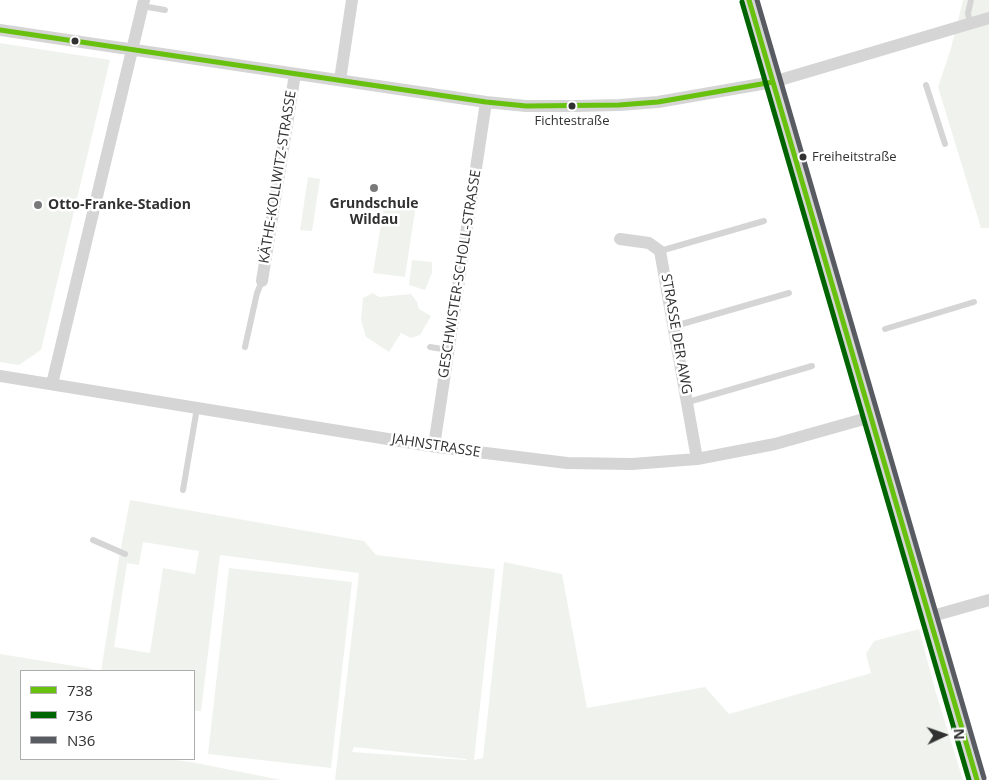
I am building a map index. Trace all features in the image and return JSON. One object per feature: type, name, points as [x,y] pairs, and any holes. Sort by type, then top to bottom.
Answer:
[{"type":"street","points":[[340,80],[352,0]]},
{"type":"street","points":[[749,0],[977,780]]},
{"type":"street","points":[[52,384],[143,3]]},
{"type":"street","points":[[0,30],[486,102],[526,106],[619,105],[691,97],[773,82],[989,18]]},
{"type":"street","name":"KÄTHE-KOLLWITZ-STRASSE","points":[[262,281],[295,74]]},
{"type":"street","name":"GESCHWISTER-SCHOLL-STRASSE","points":[[434,446],[486,102]]},
{"type":"street","points":[[620,239],[649,243],[660,251]]},
{"type":"street","name":"STRASSE DER AWG","points":[[660,251],[698,459]]},
{"type":"street","name":"JAHNSTRASSE","points":[[0,376],[482,454],[567,463],[632,464],[698,459],[775,444],[871,417]]},
{"type":"street","points":[[930,618],[989,600]]},
{"type":"lane","points":[[970,24],[968,14],[971,0]]},
{"type":"lane","points":[[143,3],[165,10]]},
{"type":"lane","points":[[926,85],[945,144]]},
{"type":"lane","points":[[660,251],[764,221]]},
{"type":"lane","points":[[245,348],[257,293],[262,281]]},
{"type":"lane","points":[[675,326],[789,293]]},
{"type":"lane","points":[[885,329],[974,302]]},
{"type":"lane","points":[[430,347],[448,350]]},
{"type":"lane","points":[[688,402],[812,366]]},
{"type":"lane","points":[[183,490],[197,407]]},
{"type":"lane","points":[[93,540],[125,554]]},
{"type":"shaded area","points":[[963,0],[989,0],[989,228],[981,228],[938,87],[951,48]]},
{"type":"shaded area","name":"Otto-Franke-Stadion","points":[[0,43],[110,60],[41,350],[19,365],[0,362]]},
{"type":"shaded area","points":[[308,177],[320,179],[312,231],[300,230]]},
{"type":"shaded area","points":[[385,200],[416,204],[405,277],[373,273]]},
{"type":"shaded area","points":[[412,260],[432,262],[432,273],[425,290],[409,285]]},
{"type":"shaded area","points":[[373,293],[379,297],[411,294],[417,302],[419,309],[431,316],[420,335],[411,338],[401,333],[389,352],[366,337],[361,320],[363,298]]},
{"type":"shaded area","points":[[130,500],[364,541],[376,555],[495,569],[474,760],[483,758],[504,562],[562,574],[587,708],[705,687],[729,714],[871,673],[866,654],[874,641],[919,629],[936,693],[963,780],[335,780],[359,573],[220,555],[201,711],[195,711],[195,670],[101,670]],"holes":[[[143,542],[199,551],[195,574],[163,568],[150,653],[114,647],[127,563],[139,565]],[[354,747],[467,760],[352,752]]]},
{"type":"shaded area","points":[[229,568],[352,582],[331,768],[208,754]]},
{"type":"shaded area","points":[[0,654],[93,669],[20,670],[20,760],[175,760],[281,780],[0,780]]},
{"type":"transit line","name":"738","points":[[749,0],[977,780]]},
{"type":"transit line","name":"N36","points":[[757,0],[984,778]]},
{"type":"transit line","name":"736","points":[[742,2],[969,780]]},
{"type":"transit line","name":"738","points":[[0,30],[486,102],[526,106],[619,105],[658,102],[773,82]]},
{"type":"place","name":"Fichtestraße","points":[[572,106]]},
{"type":"place","name":"Freiheitstraße","points":[[803,157]]},
{"type":"place","name":"Grundschule Wildau","points":[[374,188]]},
{"type":"place","name":"Otto-Franke-Stadion","points":[[38,205]]}]
